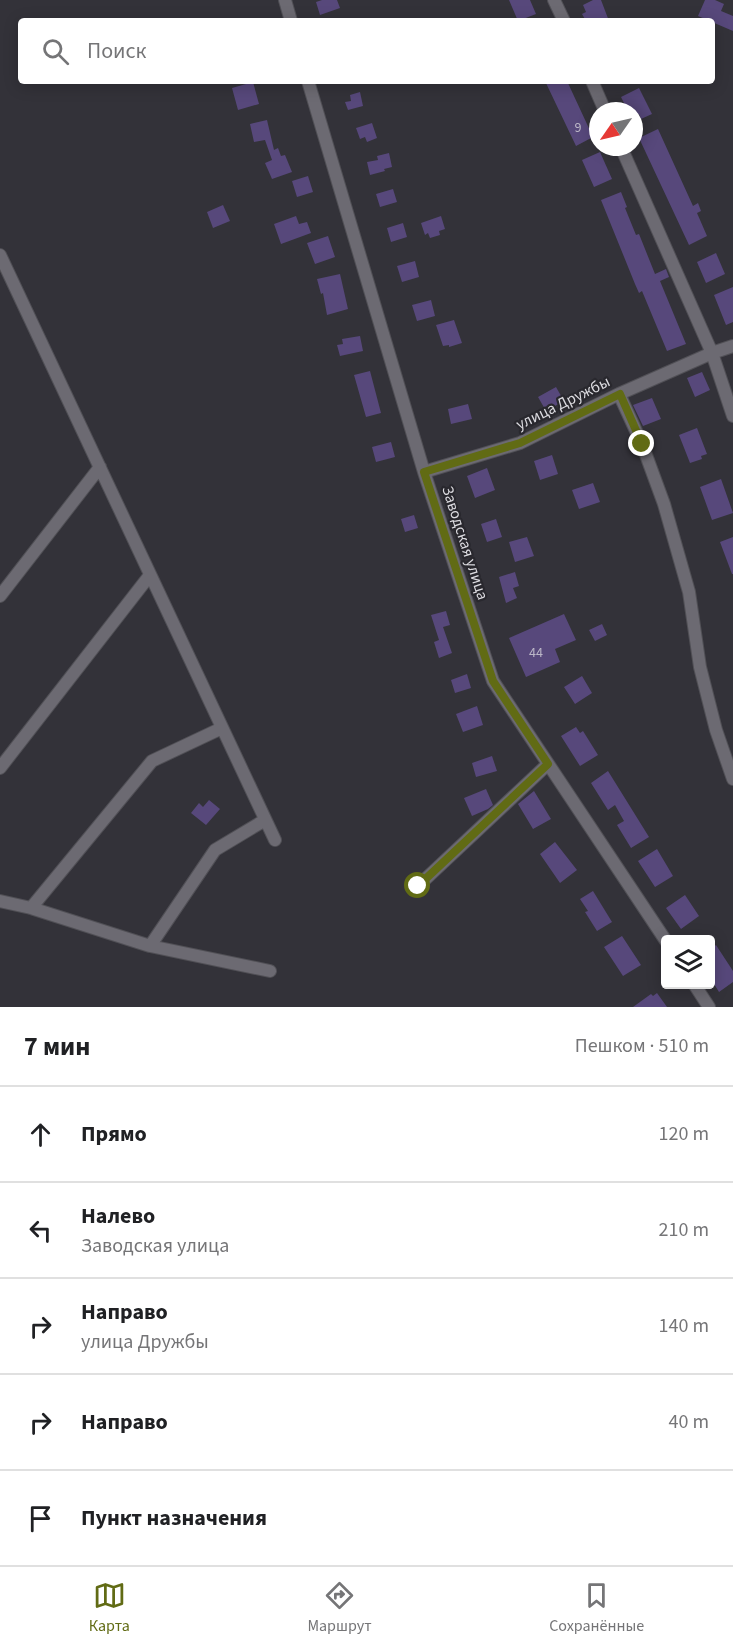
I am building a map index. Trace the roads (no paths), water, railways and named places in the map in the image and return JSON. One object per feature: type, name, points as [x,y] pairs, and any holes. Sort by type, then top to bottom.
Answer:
[{"type":"street","points":[[285,0],[290,18]]},
{"type":"street","points":[[554,0],[563,18]]},
{"type":"street","name":"Заводская улица","points":[[309,84],[424,472],[493,681],[662,935]]},
{"type":"street","points":[[593,84],[601,102]]},
{"type":"street","points":[[625,156],[712,353],[733,416]]},
{"type":"street","points":[[0,255],[275,840]]},
{"type":"street","name":"улица Дружбы","points":[[424,472],[520,443],[620,394],[733,346]]},
{"type":"street","points":[[620,394],[642,444],[664,504],[689,592],[703,677],[716,730],[733,778]]},
{"type":"street","points":[[0,597],[100,467]]},
{"type":"street","points":[[0,768],[150,575]]},
{"type":"street","points":[[31,908],[152,761],[222,728]]},
{"type":"street","points":[[418,886],[548,764]]},
{"type":"street","points":[[150,946],[215,850],[265,820]]},
{"type":"street","points":[[0,902],[31,908],[150,946],[270,971]]},
{"type":"street","points":[[697,989],[709,1007]]}]
